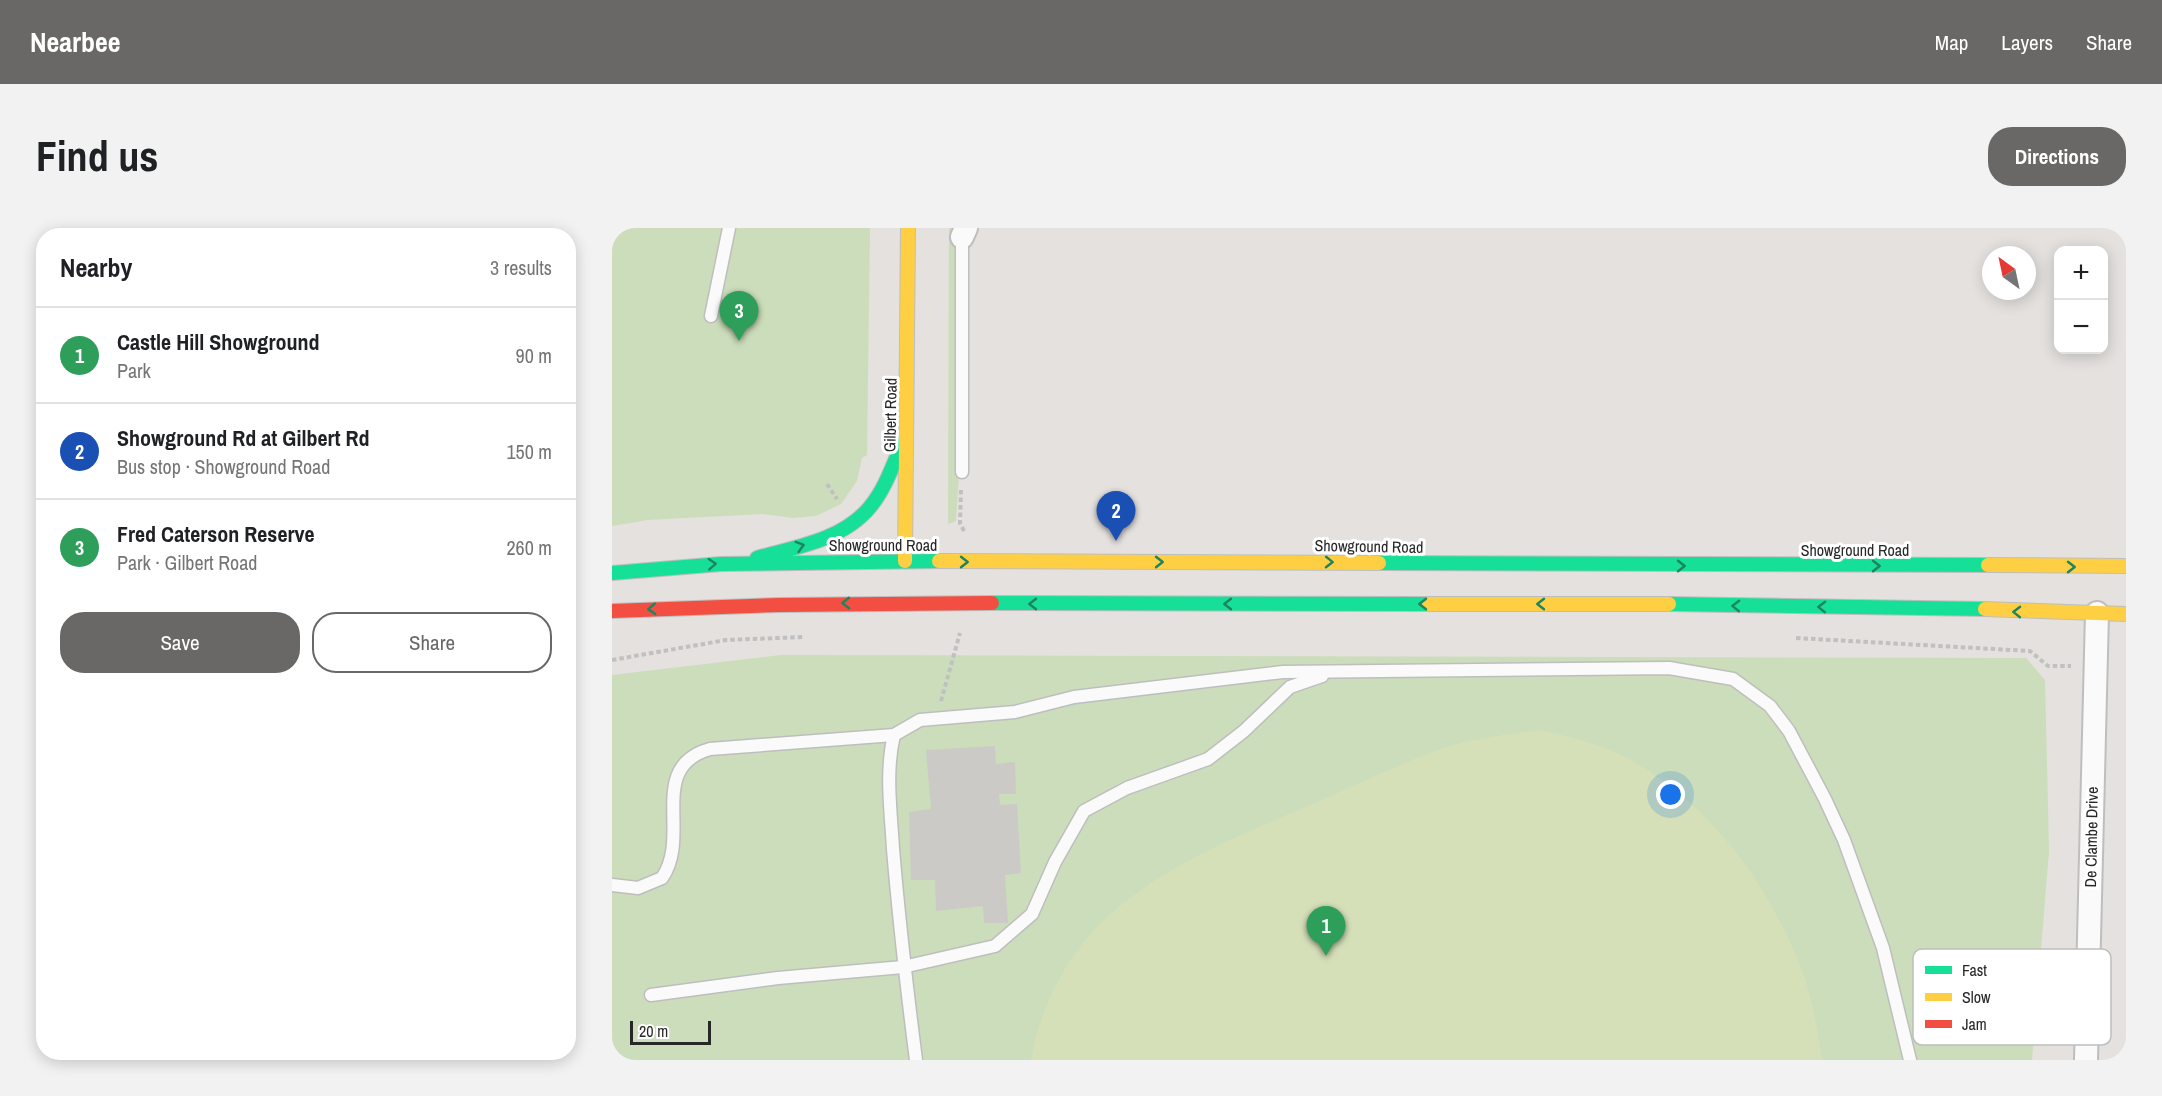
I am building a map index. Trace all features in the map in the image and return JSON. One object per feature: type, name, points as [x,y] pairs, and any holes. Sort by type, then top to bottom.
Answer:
[{"type":"main road","name":"Gilbert Road","points":[[905,567],[908,228]]},
{"type":"main road","points":[[744,562],[830,537],[855,523],[872,505],[906,437]]},
{"type":"main road","name":"Showground Road","points":[[612,573],[666,566],[744,562],[905,567],[2098,572],[2126,566]]},
{"type":"main road","points":[[612,611],[905,597],[2097,607],[2126,614]]},
{"type":"street","name":"De Clambe Drive","points":[[2089,949],[2097,607]]},
{"type":"street","name":"De Clambe Drive","points":[[2086,1045],[2086,1060]]},
{"type":"lane","points":[[711,316],[729,228]]},
{"type":"lane","points":[[962,472],[964,232]]},
{"type":"lane","points":[[612,885],[638,888],[662,878],[672,857],[675,783],[678,769],[686,759],[697,752],[724,746],[894,735],[907,725],[935,718],[1015,712],[1074,697],[1283,672],[1669,668],[1733,679],[1770,706],[1790,731],[1844,840],[1883,948],[1910,1060]]},
{"type":"lane","points":[[651,995],[778,978],[903,967],[995,946],[1032,915],[1055,862],[1084,811],[1127,788],[1208,759],[1244,731],[1290,687],[1333,672]]},
{"type":"lane","points":[[894,735],[890,752],[890,796],[903,967],[916,1060]]},
{"type":"path","points":[[962,472],[960,523],[966,534]]},
{"type":"path","points":[[827,484],[841,504]]},
{"type":"path","points":[[935,718],[961,632]]},
{"type":"green space","points":[[612,228],[870,228],[867,455],[862,458],[857,481],[841,504],[816,516],[793,518],[763,514],[647,520],[612,526]]},
{"type":"green space","points":[[949,228],[956,228],[958,237],[955,473],[959,474],[956,521],[948,524]]},
{"type":"green space","points":[[781,655],[2026,658],[2045,680],[2049,851],[2041,949],[1913,949],[1913,1045],[2033,1045],[2032,1060],[612,1060],[612,675]]},
{"type":"green space","points":[[1540,730],[1585,741],[1627,758],[1657,776],[1710,822],[1754,877],[1789,939],[1809,993],[1822,1060],[1031,1060],[1035,1039],[1050,998],[1071,960],[1083,943],[1113,912],[1158,879],[1231,839],[1422,756],[1450,746],[1488,737]]},
{"type":"building","points":[[995,746],[996,764],[1015,762],[1016,794],[999,794],[1000,805],[1017,804],[1021,873],[1005,875],[1008,923],[984,923],[983,906],[936,911],[935,880],[911,880],[909,812],[931,809],[926,750]]},
{"type":"traffic: fast","points":[[757,558],[818,541],[833,535],[859,518],[880,493],[902,444]]},
{"type":"traffic: fast","points":[[612,573],[721,564],[939,561]]},
{"type":"traffic: fast","points":[[1379,563],[1988,565]]},
{"type":"traffic: fast","points":[[992,603],[1429,604]]},
{"type":"traffic: fast","points":[[1669,604],[1985,609]]},
{"type":"traffic: slow","points":[[905,561],[908,228]]},
{"type":"traffic: slow","points":[[939,561],[1379,563]]},
{"type":"traffic: slow","points":[[1988,565],[2126,566]]},
{"type":"traffic: slow","points":[[1429,604],[1669,604]]},
{"type":"traffic: slow","points":[[1985,609],[2126,614]]},
{"type":"traffic: jam","points":[[612,611],[779,605],[992,603]]},
{"type":"place","name":"Fred Caterson Reserve","points":[[739,341]]},
{"type":"place","name":"Showground Rd at Gilbert Rd","points":[[1116,541]]},
{"type":"place","name":"Castle Hill Showground","points":[[1326,956]]}]
